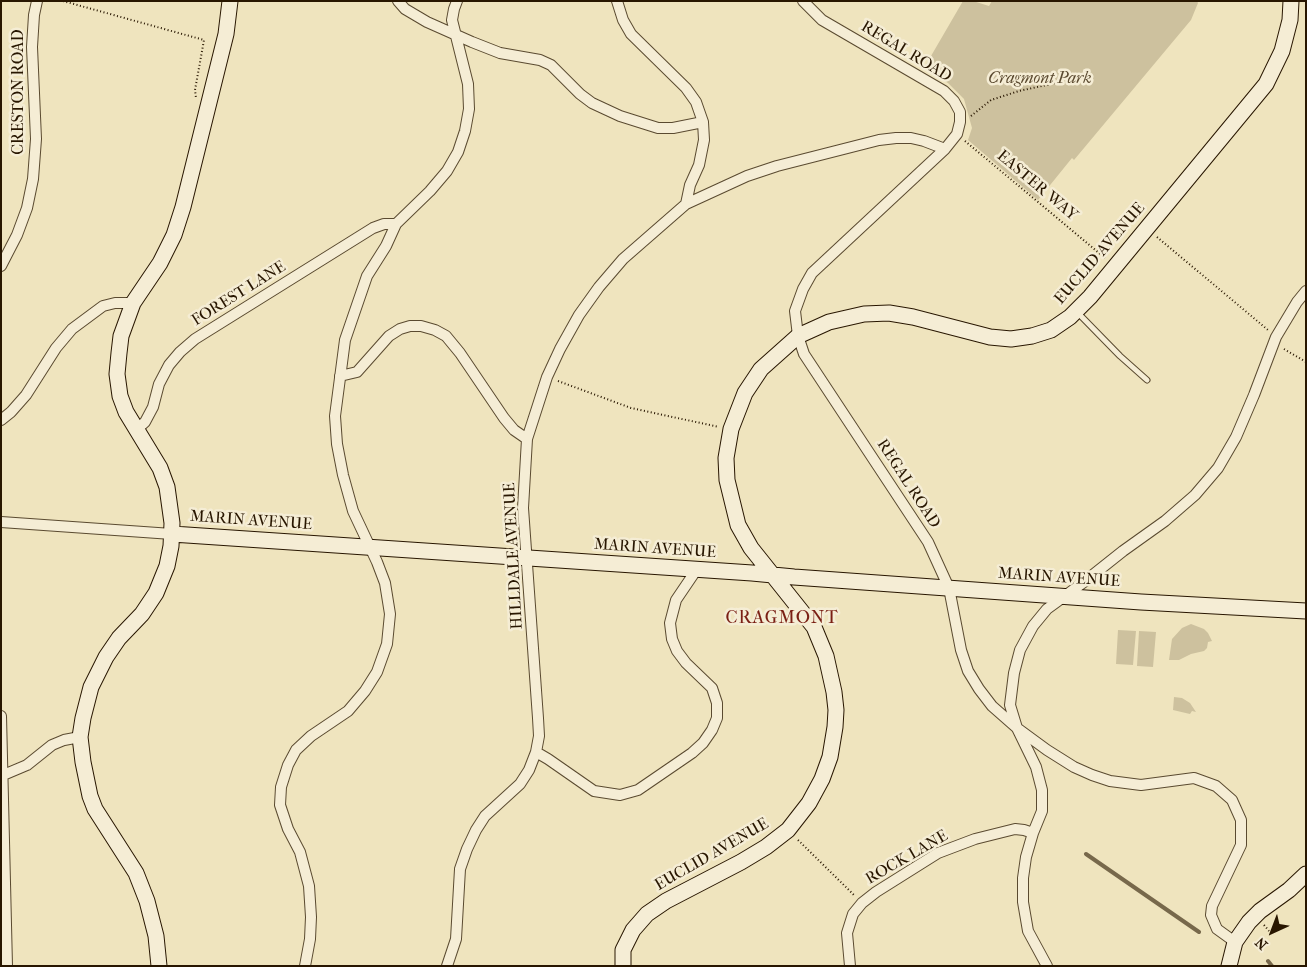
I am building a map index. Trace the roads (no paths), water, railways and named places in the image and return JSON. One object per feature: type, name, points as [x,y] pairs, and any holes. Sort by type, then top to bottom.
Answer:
[{"type":"street","name":"CRESTON ROAD","points":[[1,266],[17,235],[27,208],[33,179],[36,139],[32,47],[37,1]]},
{"type":"street","points":[[158,966],[156,936],[147,901],[136,873],[95,809],[90,796],[80,737],[91,687],[106,657],[119,638],[142,614],[156,593],[167,566],[172,523],[167,487],[160,468],[126,412],[120,396],[117,374],[121,336],[133,303],[160,263],[174,235],[184,207],[226,34],[230,1]]},
{"type":"street","points":[[398,1],[405,9],[427,22],[454,34],[500,53],[540,60],[551,65],[580,94],[592,103],[641,124],[658,128],[673,128],[703,122]]},
{"type":"street","points":[[305,966],[310,939],[309,886],[300,852],[288,829],[280,805],[281,787],[288,765],[296,750],[311,736],[348,711],[366,691],[377,672],[387,644],[390,614],[385,583],[353,511],[337,444],[335,416],[345,340],[366,276],[386,246],[396,224],[448,172],[458,152],[465,131],[469,108],[468,84],[452,20],[457,1]]},
{"type":"street","points":[[617,1],[623,20],[631,34],[686,88],[696,102],[703,122],[704,140],[702,154],[699,166],[690,184],[686,204]]},
{"type":"street","name":"REGAL ROAD","points":[[803,1],[822,20],[944,91],[954,101],[960,112],[957,134],[945,149],[812,273],[802,289],[795,311],[798,336],[804,354],[928,542],[949,588],[961,650],[968,671],[979,690],[992,706],[1017,728],[1074,767],[1092,775],[1110,781],[1141,785],[1194,778],[1216,786],[1232,800],[1241,820],[1241,845],[1212,906],[1211,915],[1217,929],[1235,942]]},
{"type":"street","name":"EUCLID AVENUE","points":[[623,966],[624,950],[633,930],[647,914],[666,901],[741,862],[766,847],[788,830],[809,803],[822,780],[830,757],[836,710],[826,656],[814,627],[751,548],[738,525],[731,502],[726,458],[731,429],[745,393],[762,369],[798,336],[811,329],[838,320],[864,314],[889,314],[913,317],[990,337],[1012,339],[1032,336],[1051,330],[1077,311],[1266,84],[1282,50],[1290,20],[1291,1]]},
{"type":"street","name":"HILLDALE AVENUE","points":[[447,966],[456,939],[460,869],[467,849],[485,816],[520,784],[529,770],[536,752],[538,718],[523,508],[527,439],[560,348],[579,315],[599,287],[623,259],[686,204],[777,166],[879,140],[911,138],[933,143],[945,149]]},
{"type":"street","name":"FOREST LANE","points":[[136,430],[145,422],[152,408],[159,384],[169,365],[195,339],[374,228],[384,224],[396,224]]},
{"type":"street","points":[[1046,966],[1028,931],[1023,902],[1023,878],[1026,857],[1042,811],[1042,790],[1036,767],[1017,728],[1010,706],[1014,673],[1020,650],[1033,626],[1047,609],[1165,521],[1195,495],[1218,468],[1236,437],[1273,343],[1286,319],[1306,291]]},
{"type":"street","points":[[1,420],[12,412],[26,395],[56,348],[72,329],[103,306],[115,303],[133,303]]},
{"type":"street","points":[[340,376],[357,372],[389,336],[400,329],[410,326],[421,326],[435,330],[446,336],[504,418],[514,430],[527,439]]},
{"type":"street","name":"MARIN AVENUE","points":[[1,522],[528,557],[1064,597],[1306,611]]},
{"type":"street","points":[[536,752],[594,791],[620,795],[638,790],[692,753],[703,743],[712,730],[717,718],[717,703],[712,688],[686,663],[677,651],[672,638],[670,623],[676,600],[697,569]]},
{"type":"street","points":[[1,716],[7,966]]},
{"type":"street","points":[[2,776],[27,764],[52,745],[64,740],[80,737]]},
{"type":"street","name":"ROCK LANE","points":[[850,966],[847,933],[854,914],[862,903],[888,884],[938,854],[975,838],[1015,829],[1033,834]]},
{"type":"street","points":[[1229,966],[1235,942],[1249,922],[1260,910],[1289,890],[1306,874]]},
{"type":"lane","points":[[1077,311],[1146,380]]},
{"type":"waterway","points":[[1086,854],[1199,932]]},
{"type":"waterway","points":[[1268,961],[1272,966]]},
{"type":"district","name":"CRAGMONT","points":[[782,619]]},
{"type":"park label","name":"Cragmont Park","points":[[1040,79]]}]
